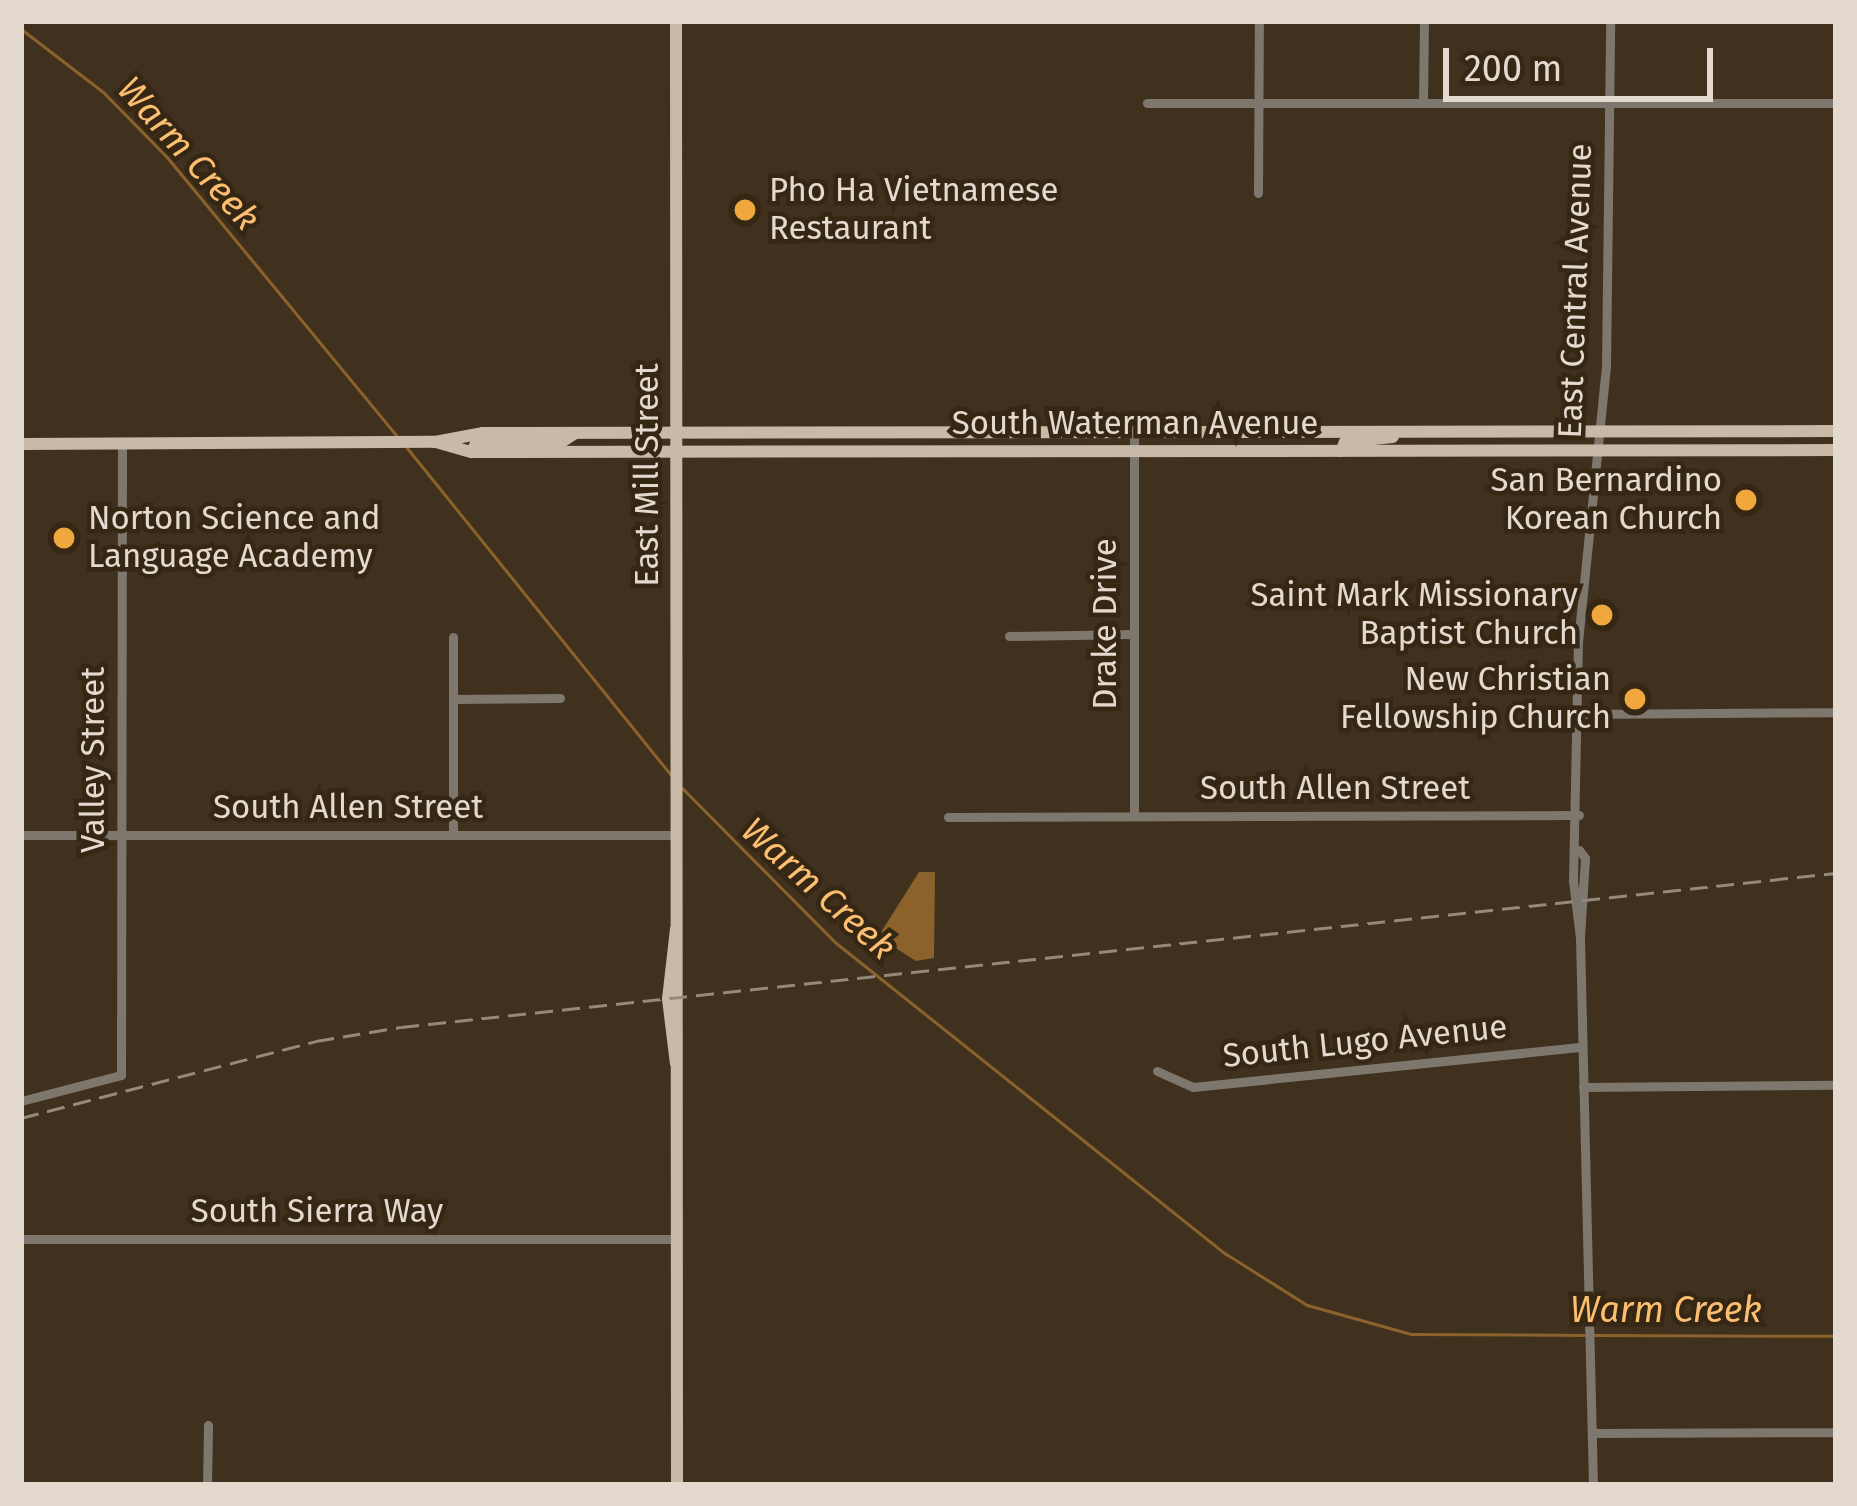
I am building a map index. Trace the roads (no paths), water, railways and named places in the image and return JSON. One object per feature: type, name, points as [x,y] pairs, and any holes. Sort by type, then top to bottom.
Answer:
[{"type":"main road","name":"East Mill Street","points":[[676,21],[676,929],[668,1031],[676,1064],[676,1485]]},
{"type":"main road","points":[[1341,451],[1345,442],[1417,431]]},
{"type":"main road","name":"South Waterman Avenue","points":[[21,444],[435,442],[470,434],[575,433],[1836,431]]},
{"type":"main road","points":[[472,452],[476,443],[560,443],[575,433]]},
{"type":"main road","name":"South Waterman Avenue","points":[[435,442],[472,452],[1836,450]]},
{"type":"street","points":[[1258,193],[1259,21]]},
{"type":"street","points":[[1423,103],[1424,21]]},
{"type":"street","name":"East Central Avenue","points":[[1593,1485],[1580,938],[1573,902],[1579,850],[1580,602],[1601,431],[1610,21]]},
{"type":"street","points":[[1147,103],[1836,103]]},
{"type":"street","name":"Drake Drive","points":[[1134,432],[1134,817]]},
{"type":"street","name":"Valley Street","points":[[21,1100],[121,1075],[122,444]]},
{"type":"street","points":[[1009,636],[1133,634]]},
{"type":"street","points":[[453,637],[453,834]]},
{"type":"street","points":[[453,698],[560,698]]},
{"type":"street","points":[[1578,715],[1836,712]]},
{"type":"street","name":"South Allen Street","points":[[948,817],[1579,815]]},
{"type":"street","name":"South Allen Street","points":[[21,835],[675,835]]},
{"type":"street","name":"South Lugo Avenue","points":[[1157,1071],[1193,1087],[1582,1047]]},
{"type":"street","points":[[1583,1087],[1836,1085]]},
{"type":"street","name":"South Sierra Way","points":[[21,1240],[676,1239]]},
{"type":"street","points":[[207,1485],[208,1425]]},
{"type":"street","points":[[1592,1433],[1836,1432]]},
{"type":"waterway","name":"Warm Creek","points":[[21,29],[103,92],[166,156],[397,436]]},
{"type":"waterway","name":"Warm Creek","points":[[407,448],[672,777]]},
{"type":"waterway","name":"Warm Creek","points":[[682,788],[836,943],[1226,1254],[1307,1305],[1411,1334],[1584,1335]]},
{"type":"waterway","name":"Warm Creek","points":[[1594,1335],[1836,1336]]},
{"type":"railway","points":[[21,1118],[316,1041],[401,1027],[1836,873]]},
{"type":"place","name":"Pho Ha Vietnamese Restaurant","points":[[745,210]]},
{"type":"place","name":"San Bernardino Korean Church","points":[[1746,500]]},
{"type":"place","name":"Norton Science and Language Academy","points":[[64,538]]},
{"type":"place","name":"Saint Mark Missionary Baptist Church","points":[[1602,615]]},
{"type":"place","name":"New Christian Fellowship Church","points":[[1635,699]]}]
